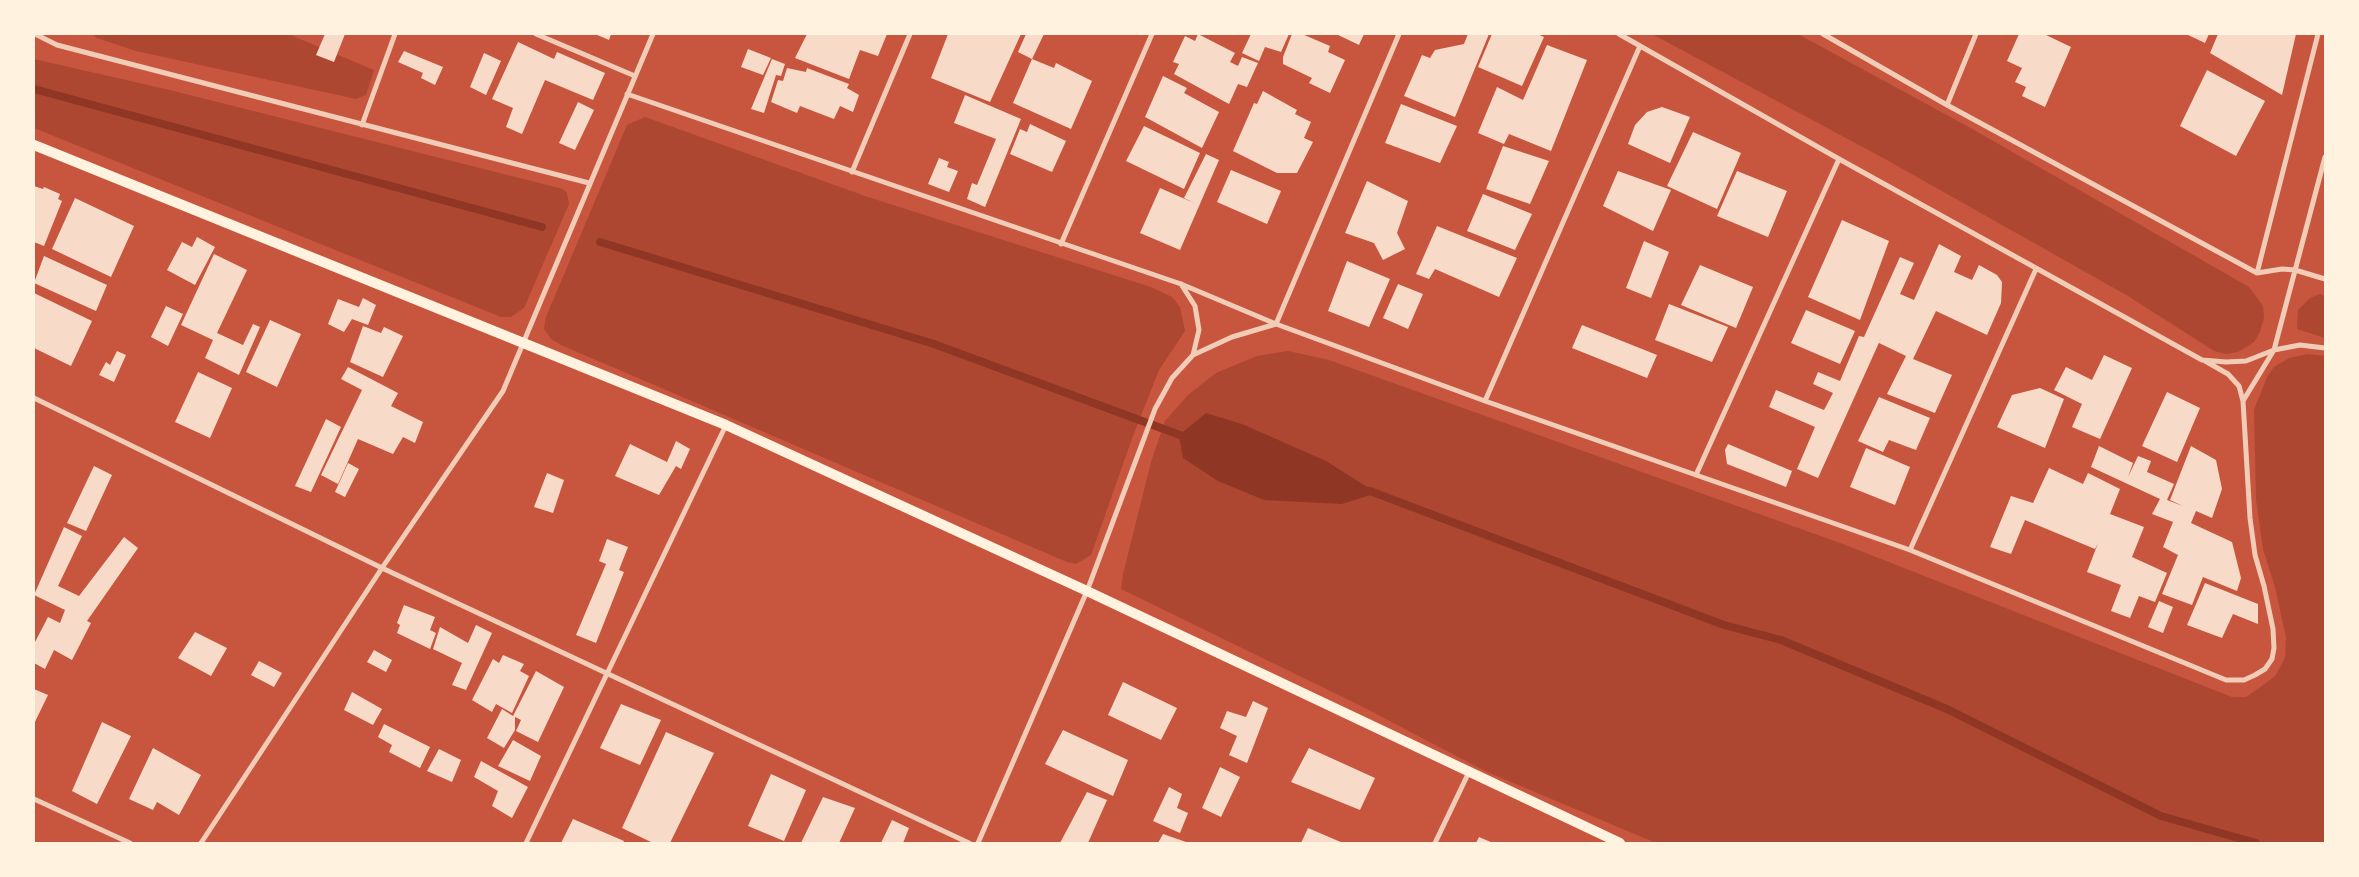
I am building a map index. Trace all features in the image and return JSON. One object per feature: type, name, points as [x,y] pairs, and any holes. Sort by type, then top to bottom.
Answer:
[{"type":"main road","points":[[34,145],[726,425],[1087,591],[1620,843]]},
{"type":"street","points":[[35,34],[57,45],[589,183]]},
{"type":"street","points":[[362,124],[395,34]]},
{"type":"street","points":[[536,34],[635,76]]},
{"type":"street","points":[[201,843],[382,568],[503,391],[653,34]]},
{"type":"street","points":[[852,172],[910,34]]},
{"type":"street","points":[[1061,244],[1152,34]]},
{"type":"street","points":[[1276,324],[1400,34]]},
{"type":"street","points":[[627,94],[1181,284],[1276,324],[1484,401],[1910,550],[2226,680],[2244,680],[2256,676],[2265,669],[2272,659],[2274,648],[2270,612],[2255,555],[2246,471],[2243,401],[2239,386],[2228,374],[1839,159],[1618,34]]},
{"type":"street","points":[[1824,34],[1948,105],[2257,273],[2282,269],[2295,270],[2325,279]]},
{"type":"street","points":[[1948,105],[1976,34]]},
{"type":"street","points":[[2257,273],[2318,34]]},
{"type":"street","points":[[1484,401],[1640,46]]},
{"type":"street","points":[[2243,401],[2274,350],[2325,157]]},
{"type":"street","points":[[1696,474],[1839,159]]},
{"type":"street","points":[[1910,550],[2036,268]]},
{"type":"street","points":[[1181,284],[1195,306],[1199,330],[1193,355]]},
{"type":"street","points":[[978,843],[1087,591],[1146,438],[1155,409],[1172,378],[1193,355],[1232,337],[1276,324]]},
{"type":"street","points":[[2202,360],[2246,361],[2274,350],[2300,345],[2325,348]]},
{"type":"street","points":[[34,398],[605,675],[969,843]]},
{"type":"street","points":[[526,843],[726,425]]},
{"type":"street","points":[[1435,843],[1469,772]]},
{"type":"street","points":[[34,799],[130,843]]},
{"type":"shaded area","points":[[92,34],[288,34],[374,70],[366,95],[356,99],[136,51],[97,38]]},
{"type":"shaded area","points":[[1652,34],[1798,34],[1967,126],[2249,287],[2263,306],[2264,318],[2260,332],[2254,342],[2238,352],[2226,354],[2214,351],[2128,296],[1885,159]]},
{"type":"shaded area","points":[[34,59],[174,91],[563,189],[567,193],[569,204],[524,308],[511,317],[501,317],[34,128]]},
{"type":"shaded area","points":[[645,117],[868,197],[1151,287],[1172,297],[1180,307],[1185,331],[1159,370],[1133,436],[1091,555],[1076,564],[1067,562],[561,345],[551,339],[544,329],[546,317],[627,125]]},
{"type":"shaded area","points":[[2320,294],[2325,296],[2325,338],[2297,329],[2298,310],[2310,298]]},
{"type":"shaded area","points":[[1288,351],[1329,360],[1843,544],[2232,697],[2246,697],[2259,688],[2275,676],[2285,658],[2286,638],[2275,587],[2263,549],[2256,500],[2254,410],[2267,377],[2274,367],[2289,358],[2308,354],[2325,356],[2325,843],[1656,843],[1485,771],[1361,706],[1121,589],[1123,574],[1151,462],[1165,421],[1188,395],[1216,373],[1257,356]]},
{"type":"shaded area","points":[[1206,413],[1242,424],[1326,461],[1377,493],[1342,504],[1264,500],[1218,481],[1183,458],[1179,435]]},
{"type":"building","points":[[325,34],[345,34],[334,62],[316,55]]},
{"type":"building","points":[[595,34],[611,34],[609,40]]},
{"type":"building","points":[[807,34],[887,34],[878,56],[860,50],[849,79],[795,58]]},
{"type":"building","points":[[948,34],[1021,34],[990,102],[931,78]]},
{"type":"building","points":[[1026,34],[1044,34],[1032,59],[1018,52]]},
{"type":"building","points":[[1198,34],[1235,53],[1230,62],[1238,66],[1242,57],[1258,63],[1247,87],[1238,84],[1229,104],[1174,74],[1179,64],[1173,62],[1185,36],[1195,41]]},
{"type":"building","points":[[1251,34],[1289,34],[1281,52],[1265,47],[1259,61],[1242,53]]},
{"type":"building","points":[[1292,34],[1302,34],[1330,46],[1328,52],[1345,60],[1330,93],[1309,83],[1312,78],[1283,64],[1283,57]]},
{"type":"building","points":[[1336,34],[1364,34],[1359,45]]},
{"type":"building","points":[[1468,34],[1489,34],[1455,117],[1404,96],[1422,55],[1430,58],[1435,50],[1464,44]]},
{"type":"building","points":[[1492,34],[1537,34],[1544,37],[1522,86],[1478,67]]},
{"type":"building","points":[[2019,34],[2044,34],[2071,47],[2045,107],[2022,96],[2026,87],[2015,82],[2022,68],[2007,61]]},
{"type":"building","points":[[2186,34],[2209,34],[2205,43]]},
{"type":"building","points":[[2218,34],[2296,34],[2282,95],[2210,53]]},
{"type":"building","points":[[518,42],[554,59],[557,52],[605,73],[593,100],[545,80],[522,134],[506,127],[513,108],[492,99]]},
{"type":"building","points":[[1547,45],[1587,60],[1551,151],[1509,134],[1504,144],[1478,133],[1497,87],[1523,100]]},
{"type":"building","points":[[748,49],[771,58],[763,75],[741,67]]},
{"type":"building","points":[[404,51],[443,67],[435,85],[421,78],[423,73],[398,62]]},
{"type":"building","points":[[484,53],[501,61],[486,95],[470,87]]},
{"type":"building","points":[[772,59],[785,64],[781,76],[776,75],[764,113],[751,109]]},
{"type":"building","points":[[1032,59],[1054,68],[1056,63],[1092,81],[1071,129],[1013,103]]},
{"type":"building","points":[[787,68],[806,72],[807,68],[849,84],[847,88],[859,95],[853,112],[840,106],[834,119],[800,106],[797,113],[771,102],[778,80],[783,81]]},
{"type":"building","points":[[2207,70],[2265,101],[2236,156],[2180,126]]},
{"type":"building","points":[[1163,76],[1187,88],[1184,93],[1219,112],[1202,148],[1145,117]]},
{"type":"building","points":[[1263,91],[1297,110],[1295,114],[1311,122],[1304,138],[1313,142],[1297,173],[1277,173],[1233,151],[1254,103],[1257,104]]},
{"type":"building","points":[[965,95],[1021,119],[985,207],[967,199],[972,183],[977,185],[996,139],[954,123]]},
{"type":"building","points":[[578,102],[594,110],[575,150],[559,143]]},
{"type":"building","points":[[1401,104],[1457,126],[1440,163],[1385,143]]},
{"type":"building","points":[[1662,107],[1690,117],[1670,163],[1628,144],[1635,125],[1647,112]]},
{"type":"building","points":[[1030,124],[1066,141],[1052,172],[1010,154],[1020,129],[1027,132]]},
{"type":"building","points":[[1144,126],[1200,153],[1184,189],[1126,161]]},
{"type":"building","points":[[1693,132],[1741,153],[1717,209],[1667,186]]},
{"type":"building","points":[[1503,146],[1549,161],[1530,204],[1486,189]]},
{"type":"building","points":[[1206,154],[1219,160],[1180,250],[1140,233],[1160,188],[1194,203],[1184,198]]},
{"type":"building","points":[[939,158],[949,162],[947,167],[958,171],[949,192],[928,184]]},
{"type":"building","points":[[1231,170],[1281,191],[1267,224],[1217,202]]},
{"type":"building","points":[[1618,171],[1671,190],[1653,231],[1603,206]]},
{"type":"building","points":[[1737,171],[1787,191],[1768,237],[1717,216]]},
{"type":"building","points":[[1367,181],[1408,201],[1397,233],[1405,249],[1383,260],[1374,243],[1345,233]]},
{"type":"building","points":[[34,186],[43,189],[44,187],[60,194],[58,199],[62,201],[44,246],[34,242]]},
{"type":"building","points":[[1483,194],[1532,214],[1515,250],[1467,231]]},
{"type":"building","points":[[75,198],[134,226],[111,277],[52,249]]},
{"type":"building","points":[[1842,220],[1889,241],[1860,320],[1808,297]]},
{"type":"building","points":[[1437,226],[1517,258],[1499,297],[1435,269],[1429,279],[1416,274]]},
{"type":"building","points":[[197,237],[215,247],[195,285],[167,270],[182,242],[192,247]]},
{"type":"building","points":[[1644,241],[1669,252],[1651,298],[1626,288]]},
{"type":"building","points":[[1939,244],[1961,256],[1954,272],[1972,280],[1979,265],[1997,275],[2002,282],[2001,303],[1987,335],[1936,311],[1913,359],[1952,375],[1935,413],[1887,394],[1906,356],[1879,343],[1882,336],[1818,478],[1797,469],[1815,427],[1769,407],[1776,390],[1824,410],[1833,393],[1813,384],[1818,372],[1840,381],[1859,336],[1864,337],[1900,257],[1914,263],[1900,294],[1914,300]]},
{"type":"building","points":[[214,254],[247,270],[217,333],[243,345],[253,324],[260,327],[239,375],[205,358],[213,340],[181,325]]},
{"type":"building","points":[[44,256],[107,285],[96,311],[34,283]]},
{"type":"building","points":[[1347,261],[1390,279],[1369,327],[1328,311]]},
{"type":"building","points":[[1700,265],[1753,287],[1736,328],[1681,305]]},
{"type":"building","points":[[1398,284],[1423,294],[1408,329],[1383,318]]},
{"type":"building","points":[[34,293],[92,321],[71,366],[34,348]]},
{"type":"building","points":[[363,298],[376,305],[368,325],[352,319],[344,332],[328,324],[338,299],[359,307]]},
{"type":"building","points":[[1669,304],[1728,327],[1712,362],[1655,340]]},
{"type":"building","points":[[166,306],[183,314],[168,346],[151,337]]},
{"type":"building","points":[[1806,310],[1855,331],[1840,364],[1791,343]]},
{"type":"building","points":[[270,320],[301,334],[277,387],[246,372]]},
{"type":"building","points":[[1582,325],[1657,355],[1647,378],[1572,348]]},
{"type":"building","points":[[363,326],[381,333],[384,327],[403,336],[383,377],[350,362]]},
{"type":"building","points":[[117,351],[126,355],[114,382],[99,375],[106,362],[110,365]]},
{"type":"building","points":[[2104,355],[2132,368],[2100,439],[2072,427],[2082,404],[2054,390],[2066,367],[2092,380]]},
{"type":"building","points":[[348,367],[398,393],[391,406],[423,422],[415,443],[403,437],[393,454],[358,439],[338,484],[321,475],[362,390],[341,379]]},
{"type":"building","points":[[198,372],[232,388],[210,438],[175,422]]},
{"type":"building","points":[[2040,388],[2064,399],[2045,448],[1997,427],[2012,395]]},
{"type":"building","points":[[2167,392],[2200,408],[2177,462],[2142,446]]},
{"type":"building","points":[[1879,397],[1930,418],[1916,450],[1889,440],[1883,452],[1858,441]]},
{"type":"building","points":[[326,419],[341,427],[311,492],[295,486]]},
{"type":"building","points":[[676,441],[690,449],[681,469],[676,466],[659,495],[615,476],[630,444],[667,462]]},
{"type":"building","points":[[1728,444],[1792,471],[1786,487],[1727,464],[1725,450]]},
{"type":"building","points":[[2099,446],[2133,463],[2128,477],[2138,456],[2151,461],[2147,472],[2174,484],[2167,500],[2183,506],[2170,500],[2191,446],[2216,460],[2222,489],[2212,518],[2196,511],[2191,523],[2232,542],[2241,578],[2237,591],[2203,577],[2192,605],[2162,594],[2178,555],[2163,547],[2173,522],[2152,514],[2160,499],[2091,467]]},
{"type":"building","points":[[1866,448],[1910,467],[1895,505],[1850,487]]},
{"type":"building","points":[[348,463],[359,469],[345,497],[335,492]]},
{"type":"building","points":[[94,466],[112,475],[86,531],[67,523]]},
{"type":"building","points":[[2049,468],[2083,484],[2088,473],[2120,489],[2110,514],[2144,527],[2132,557],[2167,573],[2155,602],[2139,596],[2130,618],[2111,611],[2121,585],[2087,572],[2098,543],[2095,549],[2025,520],[2011,554],[1990,547],[2011,496],[2033,503]]},
{"type":"building","points":[[547,473],[564,480],[553,513],[534,507]]},
{"type":"building","points":[[64,527],[82,536],[58,586],[79,596],[124,537],[138,548],[87,621],[91,623],[72,660],[54,650],[45,669],[34,663],[34,644],[48,617],[60,623],[65,610],[34,595]]},
{"type":"building","points":[[607,539],[628,547],[619,570],[624,572],[596,643],[576,635],[606,564],[599,561]]},
{"type":"building","points":[[2205,583],[2258,604],[2258,624],[2233,614],[2222,638],[2187,625]]},
{"type":"building","points":[[2159,601],[2173,607],[2163,633],[2148,627]]},
{"type":"building","points":[[404,605],[435,617],[430,630],[436,633],[430,649],[397,633],[400,625],[397,623]]},
{"type":"building","points":[[476,625],[492,633],[466,690],[452,685],[462,663],[433,649],[440,627],[468,643]]},
{"type":"building","points":[[195,632],[227,648],[211,676],[178,658]]},
{"type":"building","points":[[374,650],[392,660],[386,672],[367,662]]},
{"type":"building","points":[[503,655],[524,664],[520,671],[529,676],[512,713],[496,704],[492,712],[472,700],[493,659],[499,663]]},
{"type":"building","points":[[259,661],[282,673],[274,687],[251,675]]},
{"type":"building","points":[[536,671],[564,687],[538,742],[516,731],[521,720],[515,717],[515,730],[504,748],[487,738],[502,709],[513,716]]},
{"type":"building","points":[[1123,682],[1177,708],[1161,740],[1108,715]]},
{"type":"building","points":[[34,689],[48,695],[34,724]]},
{"type":"building","points":[[352,692],[382,709],[373,725],[344,710]]},
{"type":"building","points":[[1253,701],[1268,708],[1247,763],[1229,755],[1237,736],[1220,728],[1227,711],[1246,717]]},
{"type":"building","points":[[621,704],[661,720],[640,765],[600,748]]},
{"type":"building","points":[[102,722],[131,736],[97,804],[72,791]]},
{"type":"building","points":[[384,724],[430,747],[420,768],[389,752],[392,745],[378,737]]},
{"type":"building","points":[[1063,730],[1128,760],[1113,796],[1045,764]]},
{"type":"building","points":[[666,732],[714,753],[670,843],[653,843],[622,828]]},
{"type":"building","points":[[513,740],[541,756],[530,781],[498,766]]},
{"type":"building","points":[[153,748],[201,775],[179,815],[157,802],[153,810],[129,799]]},
{"type":"building","points":[[1309,748],[1375,778],[1360,810],[1291,782]]},
{"type":"building","points":[[439,749],[461,760],[452,782],[427,771]]},
{"type":"building","points":[[481,761],[528,787],[512,818],[492,806],[498,791],[474,777]]},
{"type":"building","points":[[1220,767],[1240,777],[1221,817],[1202,808]]},
{"type":"building","points":[[771,774],[806,790],[784,841],[748,826]]},
{"type":"building","points":[[1169,787],[1182,794],[1177,808],[1188,813],[1180,833],[1153,821]]},
{"type":"building","points":[[1087,792],[1107,800],[1088,843],[1060,843]]},
{"type":"building","points":[[823,797],[855,808],[839,843],[801,843]]},
{"type":"building","points":[[573,819],[624,841],[623,843],[561,843]]},
{"type":"building","points":[[892,820],[909,828],[903,843],[881,843]]},
{"type":"building","points":[[1308,828],[1343,843],[1301,843]]},
{"type":"building","points":[[1163,834],[1189,843],[1158,843]]},
{"type":"building","points":[[1479,837],[1493,843],[1476,843]]},
{"type":"waterway","points":[[34,89],[542,227]]},
{"type":"waterway","points":[[600,242],[934,344],[1188,438]]},
{"type":"waterway","points":[[1370,491],[1724,625],[1781,640],[1947,709],[2161,816],[2256,843]]}]
